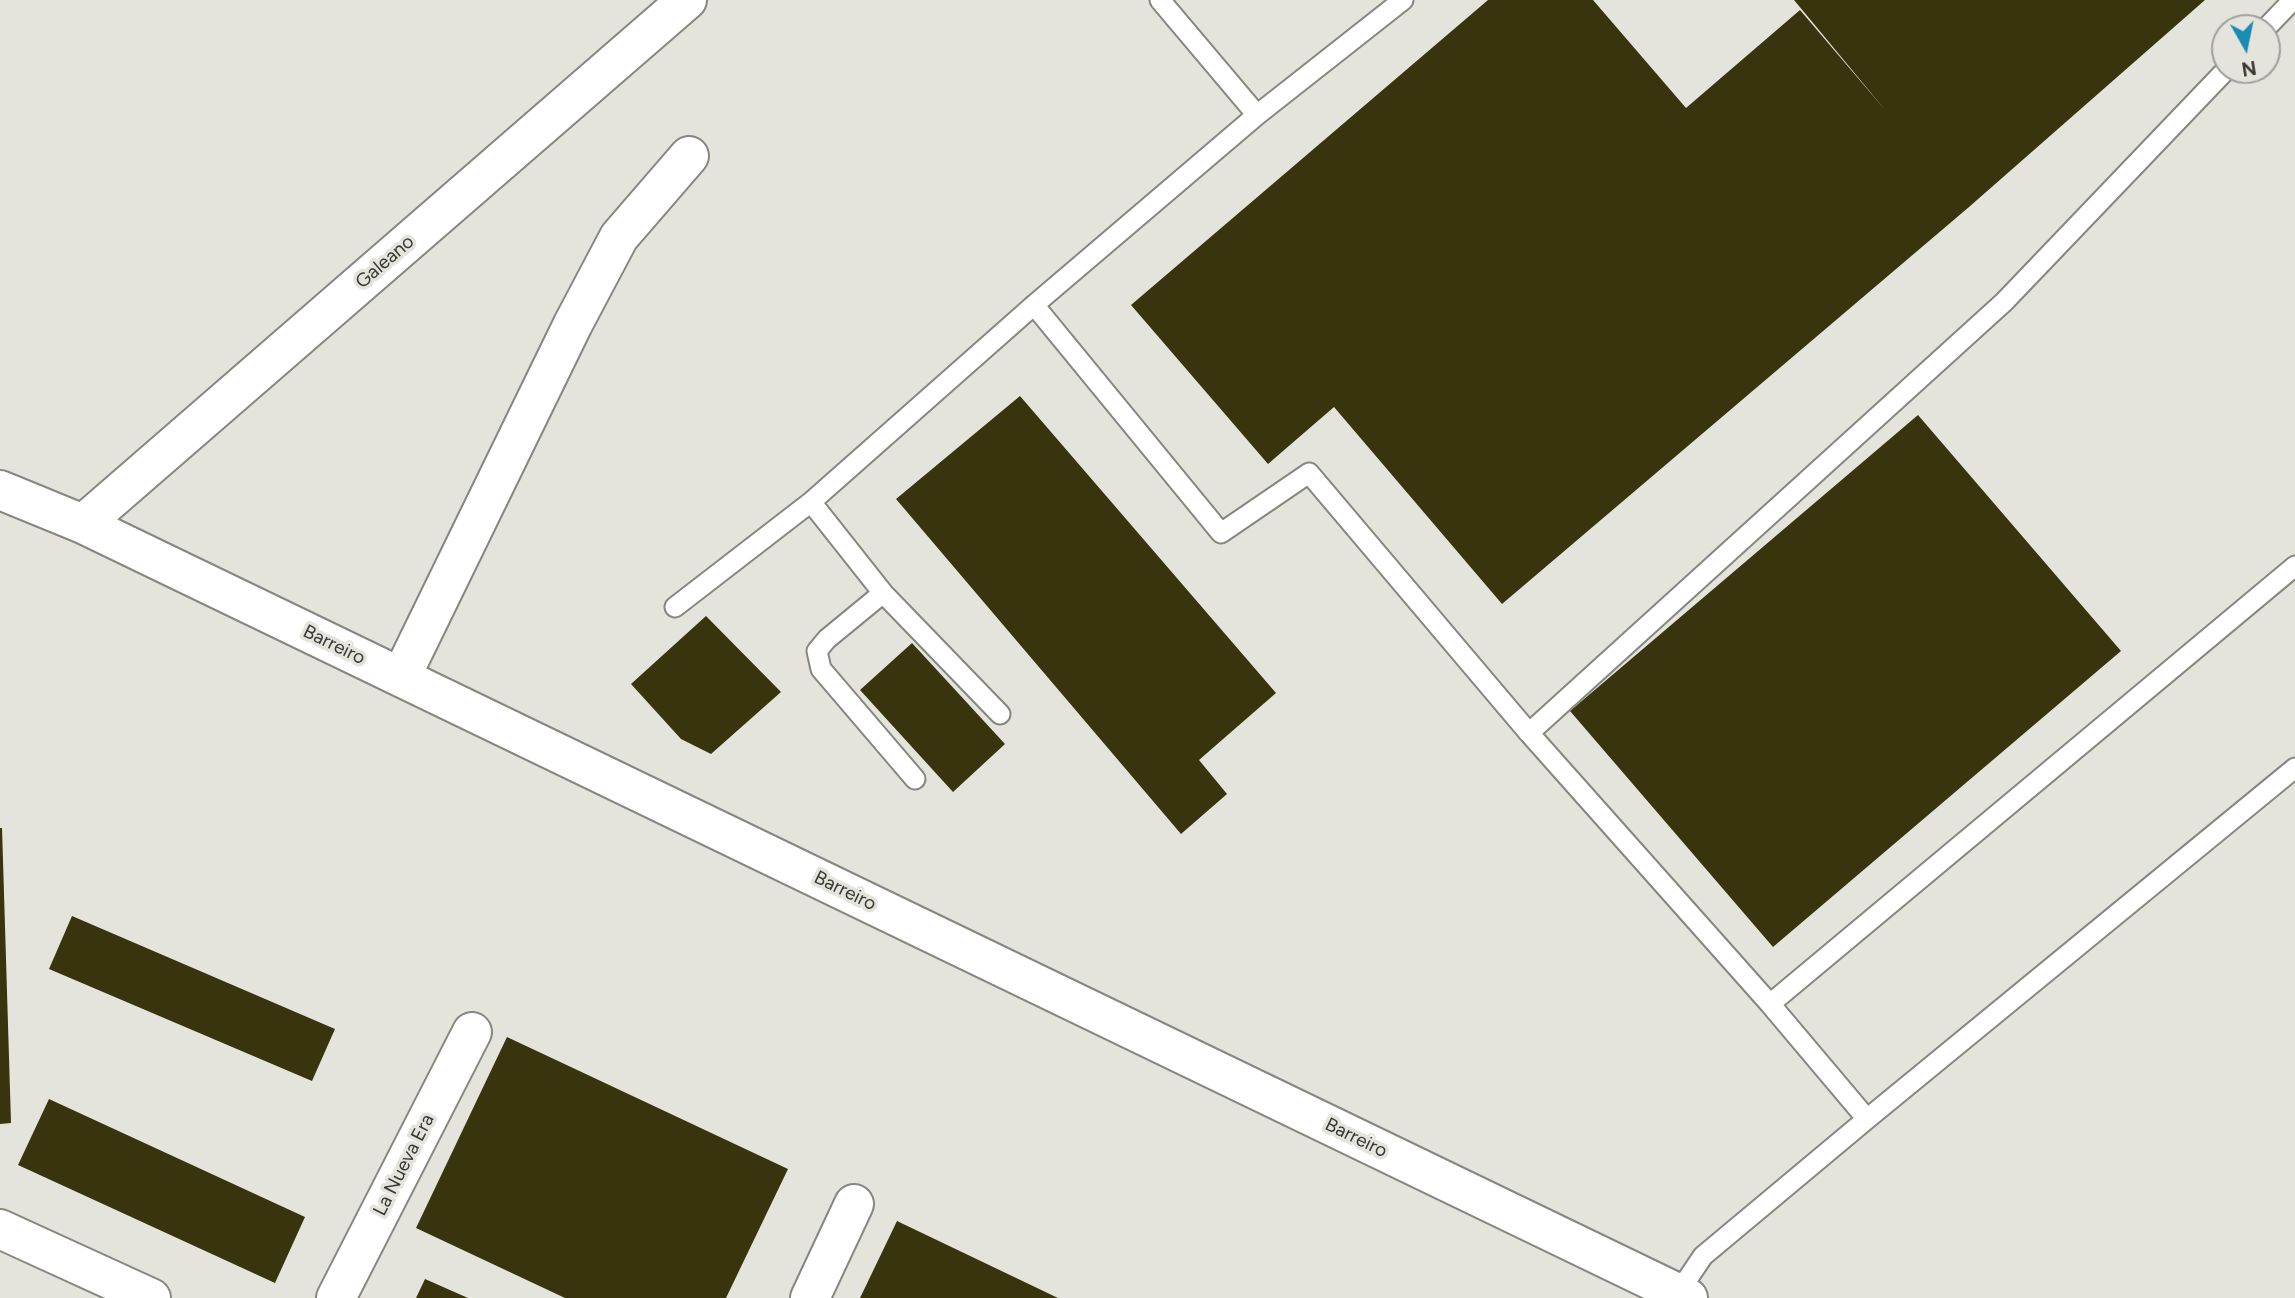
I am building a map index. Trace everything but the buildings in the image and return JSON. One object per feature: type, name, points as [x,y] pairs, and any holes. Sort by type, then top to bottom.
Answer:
[{"type":"street","name":"Galeano","points":[[83,524],[687,0]]},
{"type":"street","points":[[401,677],[573,324],[619,237],[690,156]]},
{"type":"street","name":"Barreiro","points":[[0,490],[83,524],[1683,1296]]},
{"type":"street","name":"La Nueva Era","points":[[336,1298],[471,1032]]},
{"type":"street","points":[[810,1298],[854,1204]]},
{"type":"street","points":[[0,1229],[151,1298]]},
{"type":"lane","points":[[1160,0],[1257,115]]},
{"type":"lane","points":[[675,607],[811,502],[1034,305],[1257,115],[1403,0]]},
{"type":"lane","points":[[2280,14],[2293,0]]},
{"type":"lane","points":[[1529,733],[2004,302],[2213,84]]},
{"type":"lane","points":[[1034,305],[1221,534],[1309,473],[1529,733],[1770,1004],[1867,1119]]},
{"type":"lane","points":[[811,502],[883,593],[1000,714]]},
{"type":"lane","points":[[1770,1004],[2295,566]]},
{"type":"lane","points":[[883,593],[827,639],[817,651],[821,669],[915,779]]},
{"type":"lane","points":[[1683,1296],[1703,1256],[2295,768]]}]
